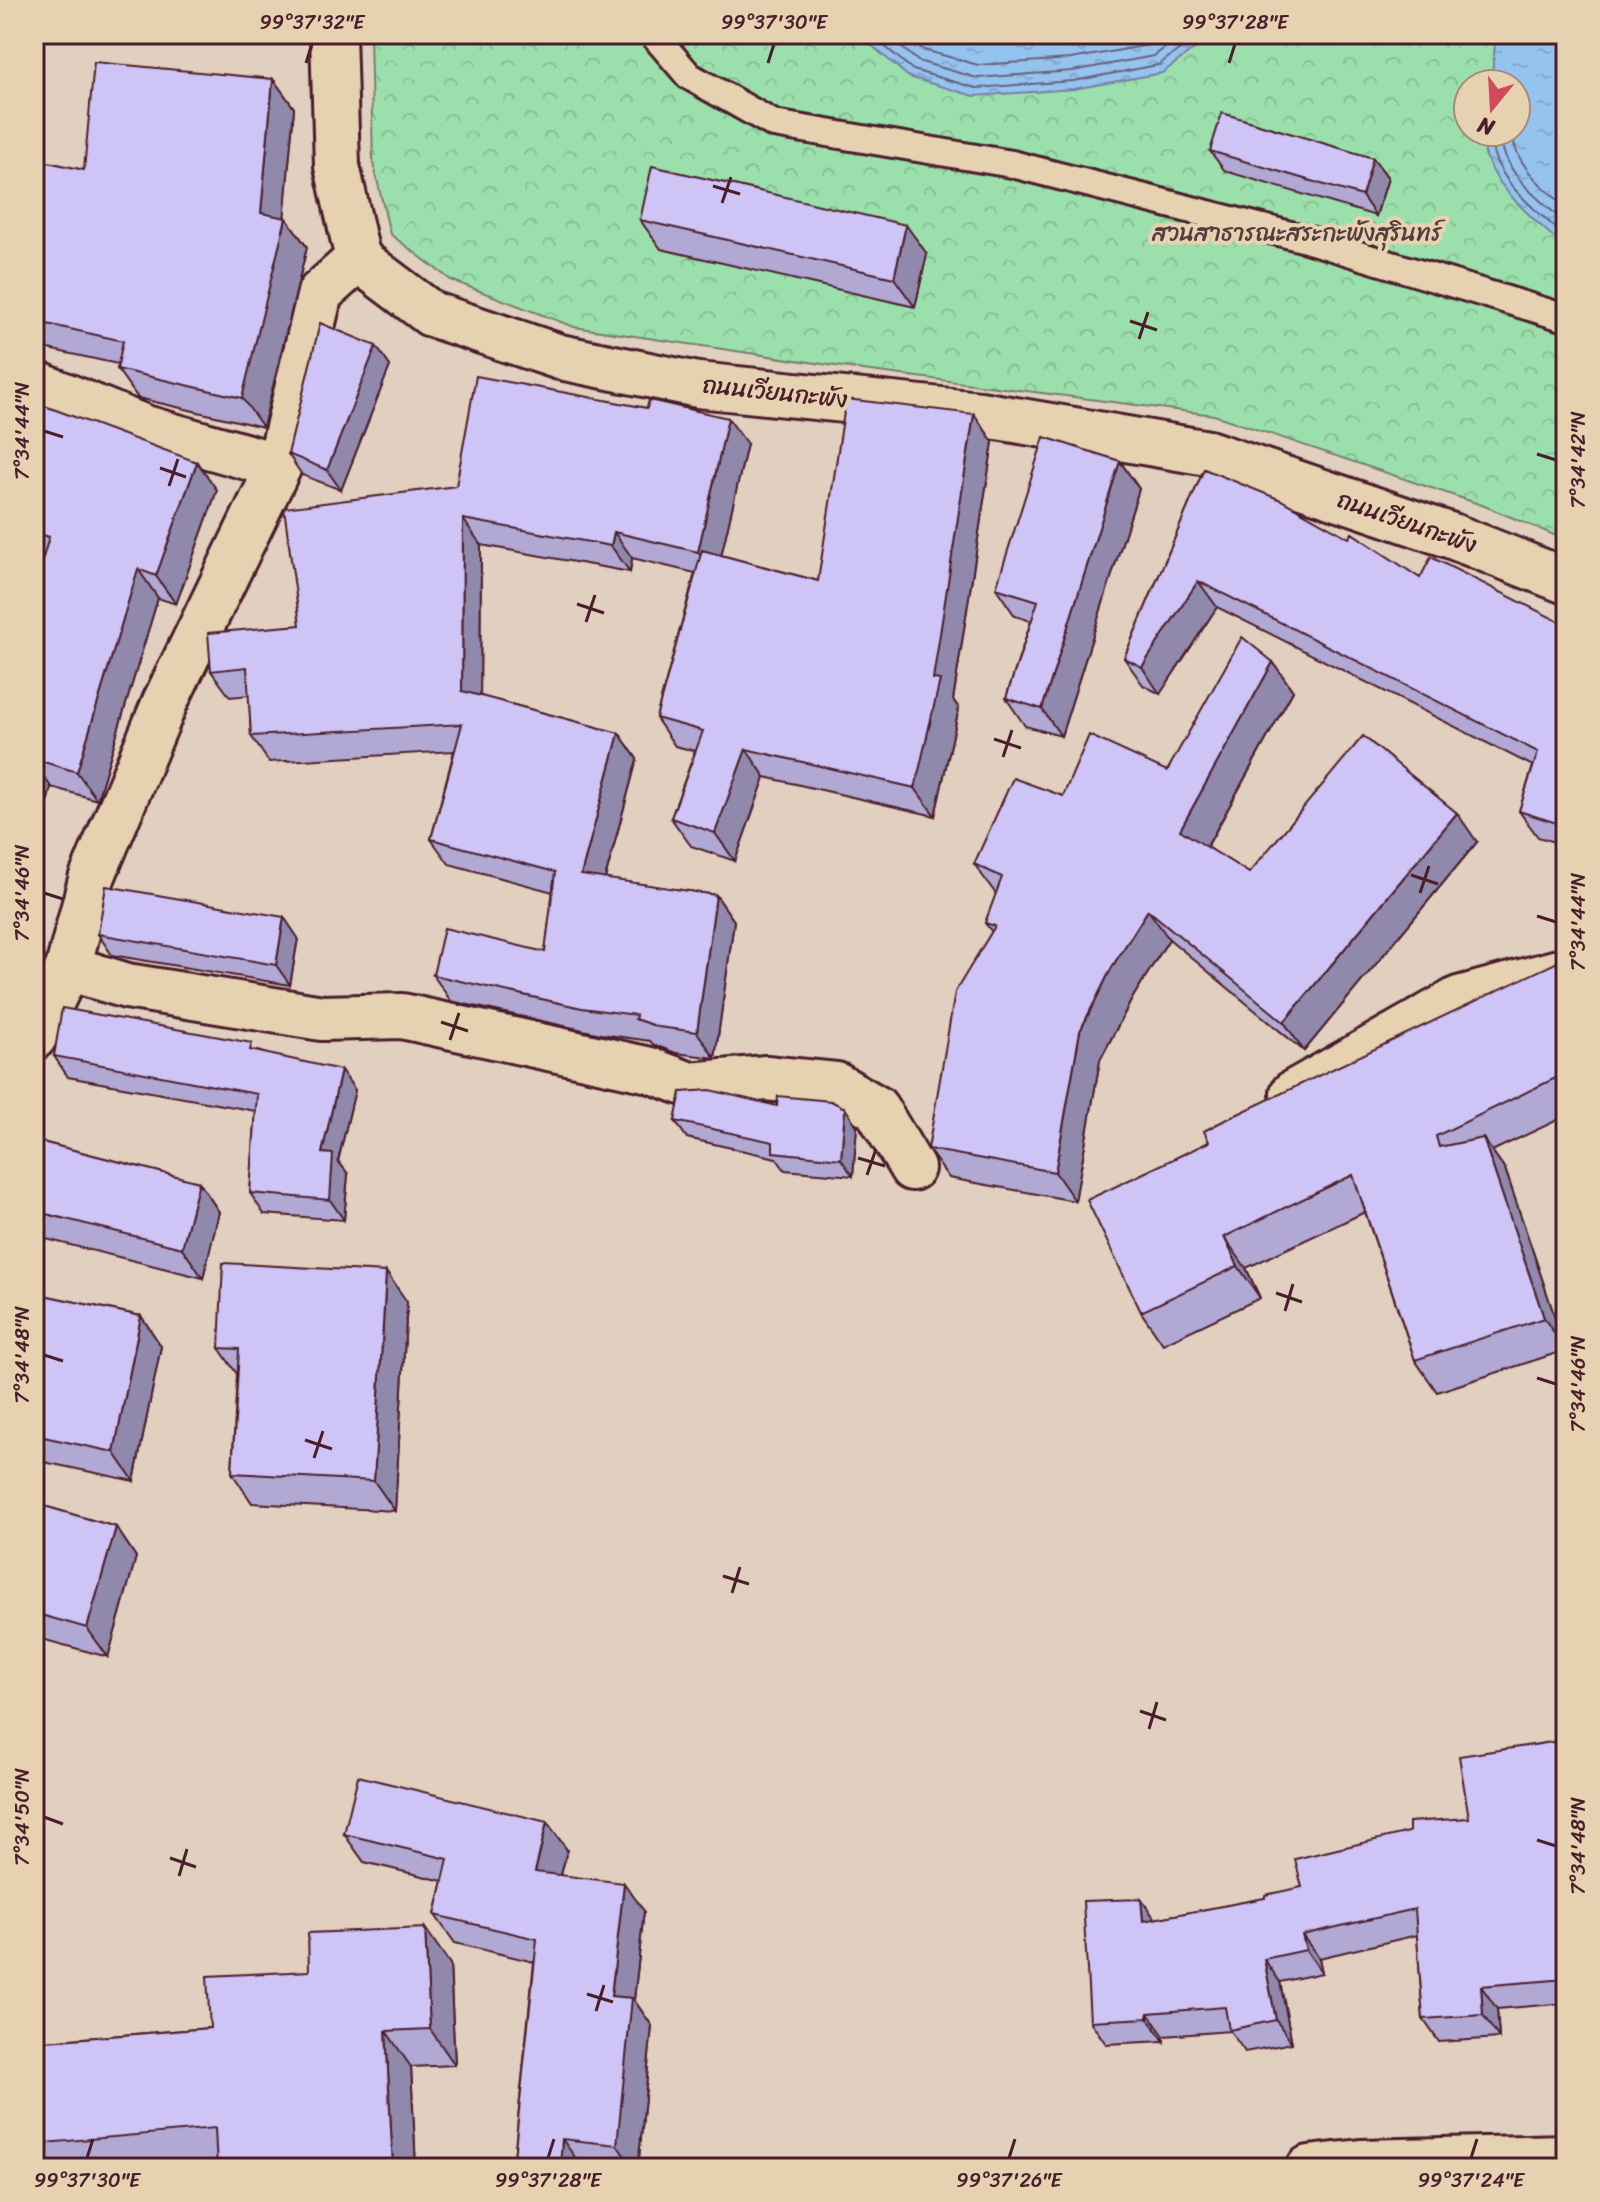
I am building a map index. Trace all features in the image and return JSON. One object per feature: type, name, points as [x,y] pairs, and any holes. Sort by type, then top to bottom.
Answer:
[{"type":"street","points":[[34,1037],[68,968],[91,880],[165,702],[279,466],[320,293],[358,259],[337,166],[333,34]]},
{"type":"street","name":"ถนนเวียนกะพัง","points":[[358,259],[431,314],[560,357],[698,385],[980,414],[1208,453],[1452,536],[1566,581]]},
{"type":"street","points":[[34,383],[145,428],[279,466]]},
{"type":"street","points":[[68,968],[127,986],[322,1018],[402,1016],[650,1070],[690,1085],[766,1078],[836,1085],[876,1108],[912,1168]]},
{"type":"street","points":[[1263,1112],[1459,999],[1566,970]]},
{"type":"street","points":[[1309,2168],[1566,2157]]},
{"type":"lane","points":[[653,34],[689,76],[774,124],[1012,164],[1306,239],[1566,318]]},
{"type":"green space","name":"สวนสาธารณะสระกะพังสุรินทร์","points":[[370,34],[1566,34],[1566,540],[1482,505],[1214,415],[863,370],[574,327],[451,280],[390,234],[373,162]]},
{"type":"water","points":[[858,34],[1203,34],[1197,47],[1162,73],[1074,89],[974,96],[909,77]]},
{"type":"water","points":[[1496,34],[1566,34],[1566,248],[1511,196],[1489,165],[1484,148],[1532,148],[1532,68],[1493,68]]},
{"type":"building","points":[[94,62],[273,79],[261,213],[286,218],[242,398],[117,369],[123,341],[34,321],[34,159],[84,170]]},
{"type":"building","points":[[1222,113],[1373,158],[1362,196],[1210,151]]},
{"type":"building","points":[[652,166],[906,225],[894,278],[640,220]]},
{"type":"building","points":[[320,323],[376,346],[327,470],[288,454]]},
{"type":"building","points":[[476,376],[647,408],[649,400],[728,418],[698,552],[614,532],[611,546],[463,519],[462,691],[619,733],[581,875],[716,895],[697,1032],[658,1027],[635,1019],[636,1015],[582,1008],[433,975],[444,928],[545,952],[555,872],[431,839],[462,724],[251,736],[247,667],[211,671],[208,633],[300,625],[284,508],[456,486]]},
{"type":"building","points":[[846,399],[974,414],[933,679],[940,680],[915,788],[746,749],[715,833],[671,818],[703,731],[656,718],[702,550],[818,581]]},
{"type":"building","points":[[34,402],[197,462],[156,576],[138,569],[77,772],[34,759],[34,589],[49,537],[34,532]]},
{"type":"building","points":[[1044,437],[1120,461],[1042,709],[1006,698],[1038,601],[996,588]]},
{"type":"building","points":[[1204,469],[1281,500],[1349,538],[1352,533],[1420,578],[1431,557],[1566,625],[1566,826],[1519,811],[1538,752],[1198,581],[1142,667],[1124,658]]},
{"type":"building","points":[[1242,637],[1273,662],[1180,830],[1249,873],[1363,736],[1457,813],[1284,1022],[1148,910],[1112,967],[1080,1031],[1055,1172],[928,1149],[955,992],[995,926],[985,923],[1002,877],[974,864],[1013,778],[1063,796],[1089,735],[1167,771]]},
{"type":"building","points":[[106,886],[284,917],[276,965],[98,934]]},
{"type":"building","points":[[1566,958],[1566,1073],[1436,1136],[1439,1147],[1483,1138],[1544,1318],[1415,1360],[1353,1175],[1224,1237],[1238,1266],[1141,1312],[1087,1200],[1209,1142],[1204,1131],[1219,1123]]},
{"type":"building","points":[[62,1008],[252,1043],[250,1050],[341,1070],[322,1153],[333,1154],[330,1200],[250,1193],[257,1094],[54,1056]]},
{"type":"building","points":[[710,1090],[777,1106],[778,1096],[831,1101],[845,1108],[841,1159],[773,1152],[773,1142],[675,1121],[681,1092]]},
{"type":"building","points":[[34,1140],[199,1182],[182,1248],[34,1211]]},
{"type":"building","points":[[223,1263],[386,1272],[374,1481],[232,1473],[239,1349],[219,1348]]},
{"type":"building","points":[[34,1293],[141,1316],[114,1452],[34,1435]]},
{"type":"building","points":[[34,1503],[116,1527],[87,1628],[34,1613]]},
{"type":"building","points":[[1566,1740],[1566,1979],[1481,1986],[1483,2015],[1423,2019],[1415,1909],[1302,1935],[1306,1950],[1264,1959],[1276,2020],[1229,2030],[1225,2007],[1148,2013],[1148,2018],[1090,2021],[1083,1901],[1141,1899],[1143,1921],[1265,1898],[1265,1895],[1302,1887],[1295,1859],[1409,1832],[1409,1822],[1469,1818],[1459,1756]]},
{"type":"building","points":[[358,1776],[547,1822],[535,1872],[624,1883],[611,1996],[632,1998],[617,2145],[562,2139],[560,2168],[513,2168],[537,1939],[435,1915],[448,1859],[344,1834]]},
{"type":"building","points":[[425,1928],[430,2029],[386,2031],[393,2168],[217,2168],[215,2128],[34,2144],[34,2042],[210,2028],[207,1976],[309,1971],[308,1933]]}]
